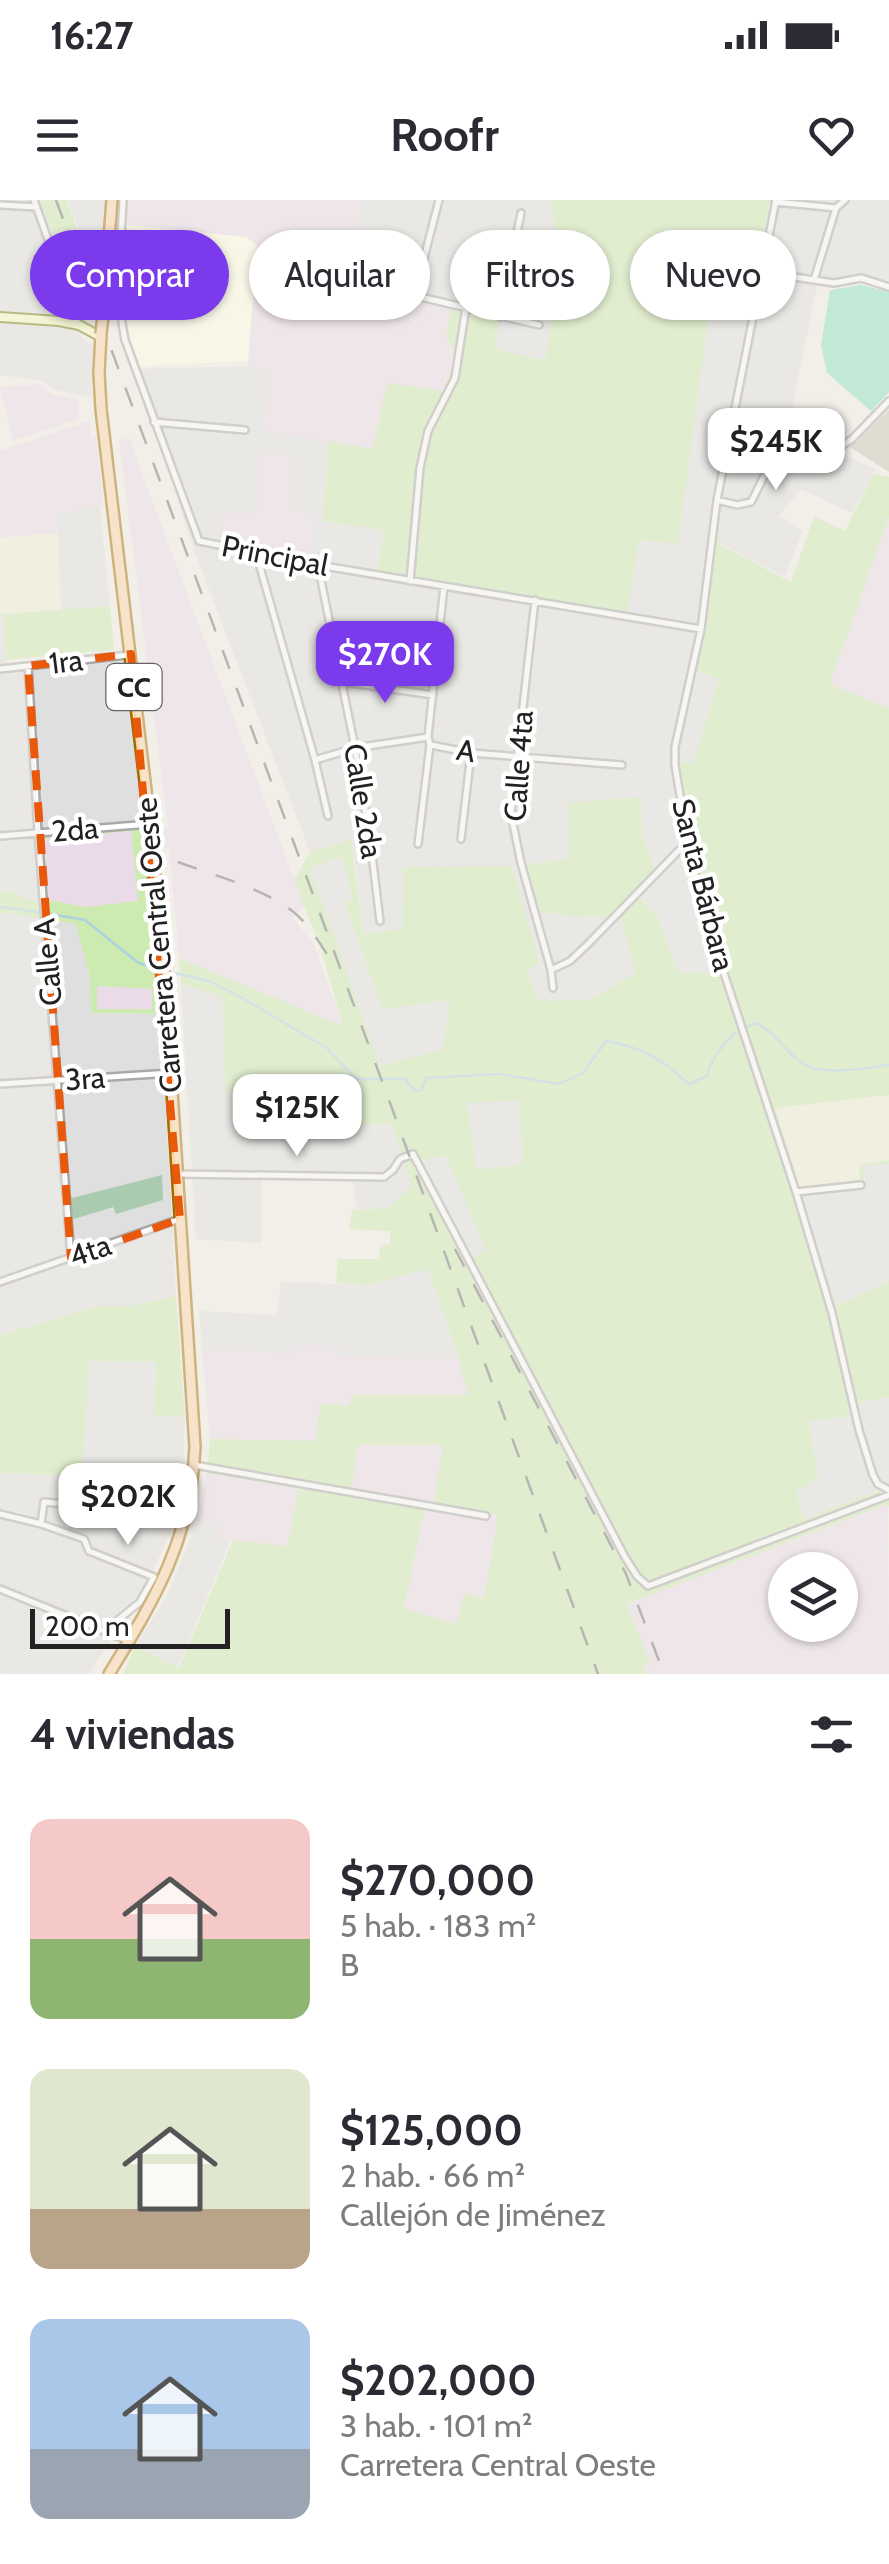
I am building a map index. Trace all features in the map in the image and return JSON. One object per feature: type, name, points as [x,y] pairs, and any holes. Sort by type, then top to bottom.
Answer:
[{"type":"main road","name":"Carretera Central Oeste","points":[[109,1674],[176,1550],[194,1465],[194,1413],[165,982],[99,373],[112,200]]},
{"type":"street","name":"Principal","points":[[123,200],[120,319],[198,542],[701,629]]},
{"type":"street","points":[[430,235],[439,200]]},
{"type":"street","points":[[814,280],[836,208],[846,200]]},
{"type":"street","points":[[775,201],[836,208]]},
{"type":"street","name":"Santa Bárbara","points":[[769,230],[775,201]]},
{"type":"street","points":[[0,204],[35,204],[79,326]]},
{"type":"street","points":[[518,230],[521,214]]},
{"type":"street","points":[[796,277],[834,283],[860,278],[889,287]]},
{"type":"street","points":[[0,317],[59,322],[101,336]]},
{"type":"street","points":[[410,580],[420,468],[428,431],[456,378],[464,320]]},
{"type":"street","points":[[514,320],[538,325]]},
{"type":"street","name":"Santa Bárbara","points":[[752,320],[717,500],[701,629],[675,747],[675,765],[690,856],[719,958],[832,1312],[873,1475],[889,1493]]},
{"type":"street","points":[[717,500],[737,505],[751,502],[789,439],[797,436],[836,450],[889,401]]},
{"type":"street","points":[[153,422],[245,430]]},
{"type":"street","points":[[256,553],[328,816]]},
{"type":"street","name":"Calle 2da","points":[[318,565],[355,748],[380,920]]},
{"type":"street","points":[[418,844],[444,586]]},
{"type":"street","name":"Calle 4ta","points":[[536,600],[511,814],[553,988]]},
{"type":"street","name":"1ra","points":[[0,669],[131,654]]},
{"type":"street","name":"Calle A","points":[[28,666],[71,1258]]},
{"type":"street","points":[[343,682],[433,695]]},
{"type":"street","name":"A","points":[[315,760],[355,748],[429,741],[471,753],[622,765]]},
{"type":"street","points":[[461,839],[471,753]]},
{"type":"street","name":"2da","points":[[0,836],[150,824]]},
{"type":"street","points":[[551,970],[570,961],[688,842]]},
{"type":"street","name":"3ra","points":[[0,1084],[171,1073]]},
{"type":"street","points":[[178,1174],[384,1177],[400,1159],[412,1154],[624,1557],[648,1586],[889,1493]]},
{"type":"street","points":[[796,1192],[861,1185]]},
{"type":"street","name":"4ta","points":[[0,1282],[180,1219]]},
{"type":"street","points":[[194,1465],[486,1516]]},
{"type":"street","points":[[41,1524],[44,1502],[77,1505]]},
{"type":"street","points":[[0,1514],[84,1540],[89,1551],[154,1577],[140,1602],[118,1620],[110,1634]]},
{"type":"street","points":[[0,1590],[129,1641]]},
{"type":"highlighted area","points":[[131,654],[180,1219],[71,1258],[28,666]]},
{"type":"shaded area","points":[[0,200],[40,200],[51,230],[30,230],[30,320],[85,320],[82,338],[93,346],[91,397],[55,390],[43,381],[0,375]]},
{"type":"shaded area","points":[[68,200],[107,200],[104,230],[79,230]]},
{"type":"shaded area","points":[[126,200],[362,200],[356,230],[249,230],[249,239],[229,235],[229,230],[125,225]]},
{"type":"shaded area","points":[[362,200],[551,200],[555,230],[450,230],[450,306],[430,301],[430,230],[355,230]]},
{"type":"shaded area","points":[[778,200],[889,200],[889,287],[861,280],[817,285],[788,428],[875,469],[852,513],[801,489],[779,516],[803,530],[785,577],[719,543],[718,516],[719,678],[693,765],[679,761],[694,857],[724,971],[678,973],[657,914],[634,892],[656,870],[642,835],[643,820],[578,917],[619,911],[636,973],[589,1000],[538,1001],[527,971],[402,929],[364,934],[352,841],[310,852],[193,548],[139,369],[247,366],[273,372],[262,429],[329,441],[322,520],[384,530],[377,573],[639,540],[677,544],[708,320],[747,320],[712,506],[719,507],[755,320],[796,320],[796,230],[772,230]]},
{"type":"shaded area","points":[[125,225],[175,230],[125,230]]},
{"type":"shaded area","points":[[229,235],[249,239],[248,361],[137,366],[127,320],[229,320]]},
{"type":"shaded area","points":[[430,302],[450,307],[446,336],[453,349],[452,367],[442,391],[373,449],[261,430],[273,373],[247,366],[251,320],[430,320]]},
{"type":"shaded area","points":[[499,320],[551,320],[545,360],[493,349]]},
{"type":"shaded area","points":[[41,384],[51,394],[78,400],[79,419],[13,441],[0,387]]},
{"type":"shaded area","points":[[889,410],[889,472],[850,447]]},
{"type":"shaded area","points":[[91,420],[90,437],[96,437],[104,506],[57,512],[58,533],[0,538],[0,451]]},
{"type":"shaded area","points":[[129,438],[304,905],[293,918],[313,943],[344,1027],[179,958],[169,848],[163,847],[160,830],[168,828],[119,440]]},
{"type":"shaded area","points":[[260,454],[292,456],[292,511],[316,513],[313,552],[221,539],[223,512],[256,514]]},
{"type":"shaded area","points":[[100,507],[110,606],[61,610],[56,512]]},
{"type":"shaded area","points":[[889,517],[889,708],[830,684]]},
{"type":"shaded area","points":[[58,533],[61,610],[0,613],[0,538]]},
{"type":"shaded area","points":[[3,612],[7,672],[128,661],[144,823],[36,832],[40,905],[0,891]]},
{"type":"shaded area","points":[[131,831],[139,902],[86,907],[48,900],[44,839]]},
{"type":"shaded area","points":[[340,857],[352,899],[345,903],[382,1009],[450,999],[444,1049],[380,1067],[309,868]]},
{"type":"shaded area","points":[[0,912],[77,924],[90,977],[91,1013],[161,1014],[176,1296],[132,1306],[99,1306],[0,1335]]},
{"type":"shaded area","points":[[181,984],[222,995],[280,1090],[281,1131],[391,1123],[412,1186],[388,1208],[357,1209],[353,1181],[262,1180],[262,1243],[196,1239]]},
{"type":"shaded area","points":[[97,986],[152,988],[153,1009],[96,1009]]},
{"type":"shaded area","points":[[889,1095],[889,1160],[859,1165],[860,1180],[800,1188],[775,1108]]},
{"type":"shaded area","points":[[519,1100],[523,1165],[477,1170],[467,1102]]},
{"type":"shaded area","points":[[446,1156],[487,1251],[469,1258],[417,1162]]},
{"type":"shaded area","points":[[865,1164],[889,1164],[889,1281],[836,1306],[799,1194],[864,1187]]},
{"type":"shaded area","points":[[162,1175],[163,1200],[116,1214],[113,1207],[71,1220],[68,1199]]},
{"type":"shaded area","points":[[428,1268],[459,1359],[337,1356],[338,1348],[292,1346],[291,1354],[202,1349],[199,1311],[277,1315],[281,1282],[368,1285]]},
{"type":"shaded area","points":[[292,1345],[338,1347],[338,1356],[459,1359],[469,1396],[353,1395],[349,1406],[317,1441],[210,1439],[202,1349],[290,1354]]},
{"type":"shaded area","points":[[88,1361],[156,1362],[154,1415],[185,1417],[183,1478],[171,1533],[131,1615],[89,1674],[3,1674],[0,1473],[82,1476]]},
{"type":"shaded area","points":[[889,1397],[889,1487],[804,1519],[796,1492],[818,1478],[809,1421],[846,1417],[847,1405]]},
{"type":"shaded area","points":[[358,1445],[444,1445],[434,1503],[352,1487]]},
{"type":"shaded area","points":[[207,1473],[298,1489],[288,1547],[231,1540],[217,1535],[219,1526],[198,1520]]},
{"type":"shaded area","points":[[888,1504],[889,1674],[646,1674],[644,1667],[650,1664],[626,1604]]},
{"type":"shaded area","points":[[425,1506],[498,1514],[484,1598],[457,1624],[404,1609]]},
{"type":"shaded area","points":[[198,1520],[219,1526],[217,1535],[231,1540],[178,1667],[135,1646],[166,1598]]},
{"type":"green space","points":[[40,200],[67,200],[77,230],[51,230]]},
{"type":"green space","points":[[551,200],[770,200],[764,230],[630,230],[630,320],[708,320],[678,544],[639,540],[627,614],[377,574],[384,530],[322,521],[329,441],[373,449],[387,383],[442,391],[452,367],[453,349],[446,336],[450,313],[450,320],[499,320],[494,349],[545,360],[551,320],[610,320],[610,230],[555,230]]},
{"type":"green space","points":[[861,285],[889,292],[889,392],[871,411],[827,373],[821,345],[830,290]]},
{"type":"green space","points":[[873,474],[889,477],[889,517],[830,684],[889,708],[889,1095],[775,1108],[800,1188],[860,1180],[859,1165],[889,1160],[889,1164],[865,1165],[864,1187],[800,1194],[836,1306],[889,1281],[889,1397],[847,1405],[847,1417],[809,1421],[818,1479],[796,1492],[804,1519],[889,1487],[889,1508],[887,1504],[627,1604],[651,1664],[644,1667],[646,1674],[123,1674],[135,1646],[179,1668],[233,1540],[288,1546],[298,1489],[207,1473],[210,1439],[316,1441],[320,1403],[349,1406],[352,1395],[468,1395],[428,1269],[368,1285],[336,1283],[338,1259],[379,1259],[380,1246],[390,1243],[390,1231],[349,1229],[352,1210],[388,1208],[412,1186],[391,1123],[281,1131],[280,1091],[226,1093],[222,996],[181,984],[179,958],[343,1026],[319,943],[294,880],[310,852],[351,840],[364,934],[402,929],[403,867],[512,866],[539,962],[527,971],[538,1001],[589,1000],[636,973],[619,912],[610,920],[599,915],[578,917],[541,912],[525,865],[569,858],[568,803],[641,797],[642,835],[656,871],[634,893],[657,914],[678,973],[724,971],[694,857],[679,760],[693,764],[719,679],[692,668],[719,508],[719,544],[791,582],[814,516],[845,531]],"holes":[[[340,857],[352,899],[345,903],[382,1009],[450,1000],[443,1049],[380,1066],[310,868]],[[519,1100],[523,1164],[477,1170],[467,1103]],[[446,1156],[486,1251],[468,1258],[418,1161]],[[358,1445],[443,1445],[434,1503],[352,1487]],[[425,1507],[498,1515],[484,1598],[465,1593],[456,1624],[404,1608]]]},
{"type":"green space","points":[[110,606],[114,650],[6,660],[3,614]]},
{"type":"green space","points":[[144,823],[161,1014],[91,1013],[90,977],[76,924],[0,912],[0,891],[40,904],[35,832]],"holes":[[[131,831],[138,901],[86,907],[48,900],[44,839]],[[97,986],[152,989],[152,1009],[97,1009]]]},
{"type":"green space","points":[[176,1296],[185,1417],[154,1415],[156,1362],[89,1361],[82,1476],[0,1473],[0,1335],[99,1306],[132,1306]]},
{"type":"waterway","points":[[0,907],[39,912]]},
{"type":"waterway","points":[[50,914],[85,920],[137,962],[161,971]]},
{"type":"waterway","points":[[169,972],[209,981],[244,999],[327,1048],[356,1079],[405,1079],[414,1091],[421,1090],[426,1078],[499,1074],[559,1084],[583,1073],[606,1041],[651,1055],[689,1084],[707,1076],[718,1053],[735,1033]]},
{"type":"waterway","points":[[748,1027],[756,1023],[763,1027],[812,1068],[845,1070],[889,1065]]},
{"type":"railway","points":[[56,200],[598,1674]]},
{"type":"railway","points":[[178,862],[279,902],[302,919],[327,954]]},
{"type":"railway","points":[[455,1249],[626,1574],[664,1674]]}]
